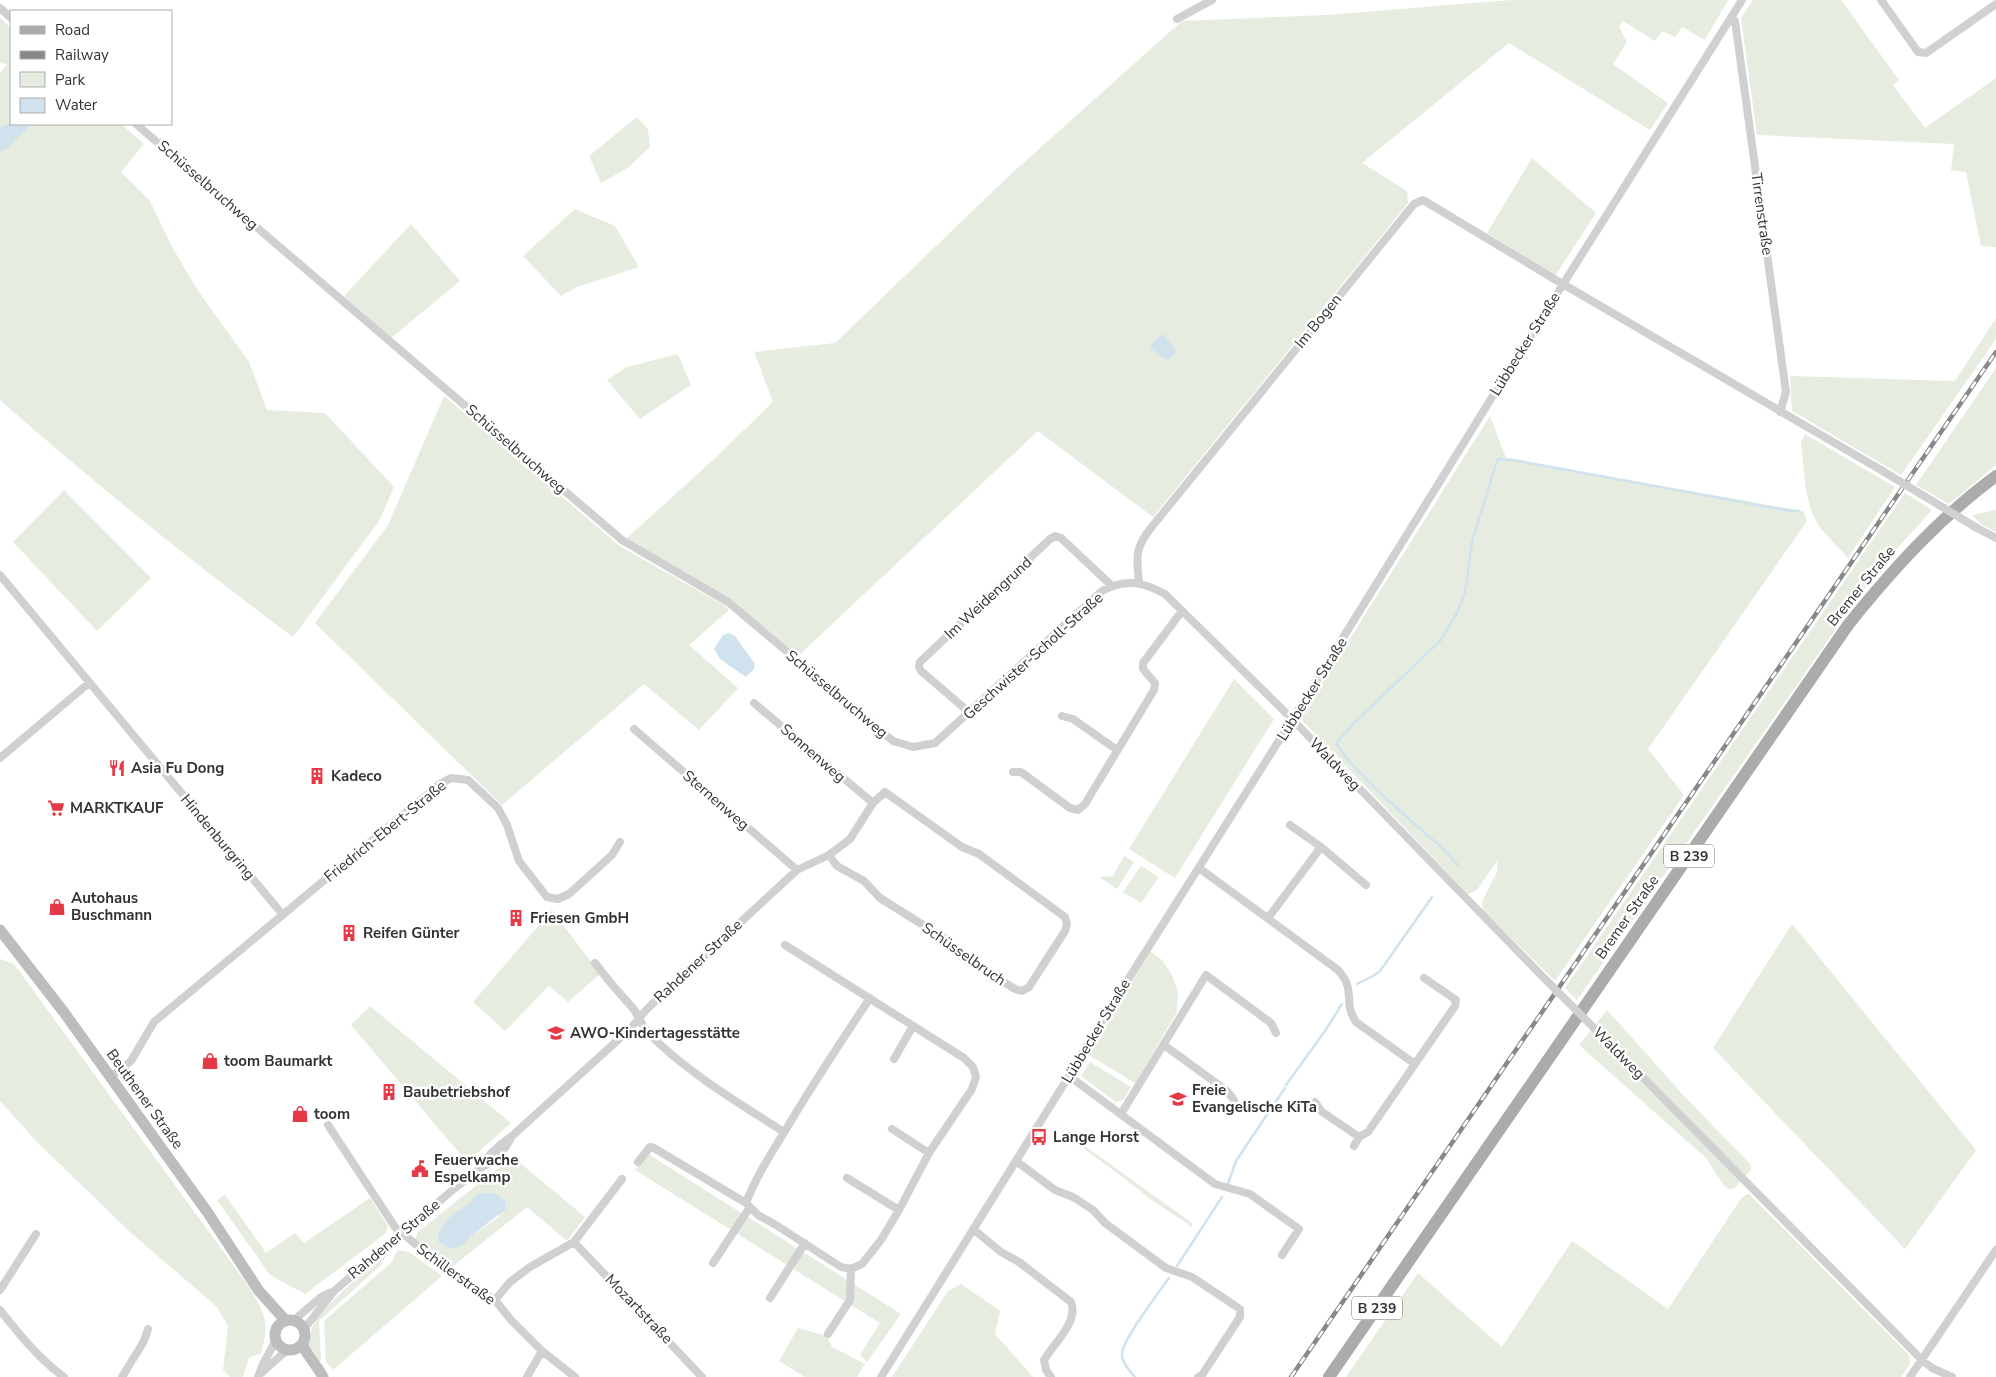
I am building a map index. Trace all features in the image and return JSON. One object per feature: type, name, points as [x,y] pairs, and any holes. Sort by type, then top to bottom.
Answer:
[{"type":"main road","name":"Bremer Straße","points":[[1329,1377],[1848,625],[1911,550],[1943,519],[1996,476]]},
{"type":"main road","name":"Beuthener Straße","points":[[2,937],[63,1011],[208,1213],[259,1291],[286,1323]]},
{"type":"main road","points":[[294,1348],[304,1339],[304,1329],[301,1325],[286,1323],[275,1336],[276,1340],[282,1348],[294,1348],[305,1351],[320,1369],[323,1377]]},
{"type":"main road","points":[[294,1348],[318,1377]]},
{"type":"street","points":[[1176,19],[1212,0]]},
{"type":"street","name":"Lübbecker Straße","points":[[881,1377],[1016,1162],[1091,1038],[1742,0]]},
{"type":"street","points":[[1881,0],[1918,52],[1926,53],[1996,4]]},
{"type":"street","points":[[0,8],[10,17]]},
{"type":"street","name":"Tirrenstraße","points":[[1731,18],[1735,21],[1786,392],[1780,412]]},
{"type":"street","name":"Schüsselbruchweg","points":[[137,125],[622,540],[728,602],[893,741],[914,747],[935,743]]},
{"type":"street","name":"Im Bogen","points":[[1139,583],[1136,556],[1140,542],[1414,204],[1423,200],[1563,284]]},
{"type":"street","points":[[1563,284],[1996,538]]},
{"type":"street","name":"Im Weidengrund","points":[[970,713],[920,671],[920,662],[1050,539],[1055,536],[1061,538],[1112,586]]},
{"type":"street","name":"Hindenburgring","points":[[0,575],[283,915]]},
{"type":"street","name":"Geschwister-Scholl-Straße","points":[[935,743],[1095,597],[1112,586],[1139,583],[1151,586],[1165,594],[1292,720]]},
{"type":"street","points":[[1012,772],[1021,772],[1070,808],[1078,810],[1085,804],[1154,690],[1155,684],[1142,669],[1144,663],[1182,611]]},
{"type":"street","points":[[0,758],[89,683]]},
{"type":"street","name":"Sonnenweg","points":[[754,703],[873,803]]},
{"type":"street","points":[[1062,716],[1073,718],[1116,750]]},
{"type":"street","name":"Waldweg","points":[[1292,720],[1922,1360],[1932,1368],[1952,1377]]},
{"type":"street","name":"Sternenweg","points":[[634,729],[797,870]]},
{"type":"street","name":"Friedrich-Ebert-Straße","points":[[283,915],[440,784],[451,778],[468,780],[498,808],[507,825],[519,861],[547,897],[558,899],[569,894],[612,855],[620,842]]},
{"type":"street","name":"Rahdener Straße","points":[[304,1329],[334,1291],[479,1169],[494,1159],[505,1148],[512,1136],[629,1030],[648,1008],[797,870],[829,856],[850,839],[873,803],[885,792]]},
{"type":"street","name":"Schüsselbruch","points":[[829,856],[837,866],[864,882],[880,898],[947,940],[958,954],[1015,989],[1022,991],[1029,987],[1065,931],[1067,924],[1065,917],[979,854],[962,847],[885,792]]},
{"type":"street","points":[[1290,825],[1321,847],[1366,885]]},
{"type":"street","points":[[1268,918],[1321,847]]},
{"type":"street","points":[[1199,868],[1338,970],[1346,979],[1349,987],[1348,1002],[1350,1014],[1356,1022],[1415,1064]]},
{"type":"street","points":[[111,1078],[131,1061],[154,1022],[283,915]]},
{"type":"street","points":[[638,1162],[650,1147],[654,1148],[748,1205],[758,1215],[841,1267],[850,1269],[862,1264],[881,1240],[929,1153],[972,1089],[976,1077],[973,1067],[964,1058],[786,944]]},
{"type":"street","points":[[595,964],[624,1001],[633,1008],[646,1031],[664,1049],[709,1084],[784,1132]]},
{"type":"street","points":[[1121,1114],[1206,976],[1271,1023],[1276,1033]]},
{"type":"street","points":[[1354,1146],[1359,1137],[1368,1132],[1455,1006],[1456,1000],[1424,978]]},
{"type":"street","points":[[713,1263],[748,1205],[751,1188],[784,1132],[825,1064],[870,998]]},
{"type":"street","points":[[894,1059],[913,1026]]},
{"type":"street","points":[[1164,1045],[1227,1091],[1234,1100]]},
{"type":"street","points":[[1069,1076],[1215,1184],[1250,1194],[1299,1229],[1282,1255]]},
{"type":"street","points":[[1315,1102],[1321,1111],[1359,1137]]},
{"type":"street","name":"Schillerstraße","points":[[328,1125],[392,1224],[452,1274],[495,1300],[511,1320],[542,1351],[575,1377]]},
{"type":"street","points":[[892,1130],[929,1153]]},
{"type":"street","points":[[1016,1162],[1055,1190],[1073,1197],[1093,1210],[1105,1223],[1166,1268],[1192,1277],[1240,1309],[1240,1317],[1202,1375],[1198,1377]]},
{"type":"street","points":[[847,1178],[899,1210]]},
{"type":"street","points":[[495,1300],[510,1282],[530,1267],[574,1242],[622,1179]]},
{"type":"street","points":[[973,1229],[1001,1252],[1019,1262],[1072,1302],[1074,1308],[1071,1323],[1044,1360],[1046,1370],[1051,1377]]},
{"type":"street","points":[[0,1290],[36,1234]]},
{"type":"street","name":"Mozartstraße","points":[[574,1242],[702,1377]]},
{"type":"street","points":[[770,1298],[805,1243]]},
{"type":"street","points":[[1910,1377],[1996,1250]]},
{"type":"street","points":[[828,1334],[850,1300],[850,1269]]},
{"type":"street","name":"Rahdener Straße","points":[[286,1323],[321,1297],[334,1291]]},
{"type":"street","points":[[0,1310],[37,1353],[64,1377]]},
{"type":"street","points":[[122,1377],[144,1341],[148,1329]]},
{"type":"street","points":[[259,1376],[263,1364],[276,1340]]},
{"type":"street","points":[[259,1376],[294,1348]]},
{"type":"street","points":[[527,1377],[542,1351]]},
{"type":"green space","points":[[1512,0],[1728,0],[1705,40],[1682,27],[1675,37],[1662,31],[1655,41],[1623,21],[1619,27],[1627,42],[1613,64],[1668,103],[1650,130],[1509,43],[1362,163],[1407,191],[1408,203],[1153,517],[1038,431],[797,657],[730,600],[627,538],[773,402],[754,352],[835,343],[1012,173],[1182,21],[1326,15]]},
{"type":"green space","points":[[1753,0],[1841,0],[1899,80],[1893,85],[1925,128],[1996,78],[1996,247],[1981,246],[1966,172],[1951,170],[1954,144],[1757,135],[1741,18]]},
{"type":"green space","points":[[0,18],[10,27],[10,125],[122,125],[144,144],[121,172],[150,201],[171,245],[196,288],[249,362],[267,410],[325,413],[394,487],[379,521],[293,637],[144,522],[0,400],[0,73],[7,64],[0,63]]},
{"type":"green space","points":[[637,117],[648,129],[650,147],[629,167],[601,183],[589,156]]},
{"type":"green space","points":[[1532,158],[1596,213],[1555,276],[1487,233]]},
{"type":"green space","points":[[575,209],[615,226],[639,267],[577,287],[561,296],[523,256]]},
{"type":"green space","points":[[411,224],[460,281],[391,338],[344,296]]},
{"type":"green space","points":[[1996,318],[1996,339],[1901,475],[1792,411],[1790,376],[1955,381]]},
{"type":"green space","points":[[678,354],[691,385],[640,419],[607,380],[627,367]]},
{"type":"green space","points":[[1996,368],[1996,465],[1949,504],[1916,485]]},
{"type":"green space","points":[[444,396],[621,547],[724,605],[729,610],[689,645],[738,688],[699,730],[644,684],[502,805],[315,623],[388,525]]},
{"type":"green space","points":[[1490,416],[1506,458],[1803,511],[1807,521],[1648,749],[1684,795],[1555,981],[1483,910],[1482,902],[1497,872],[1497,861],[1477,890],[1468,894],[1300,718]]},
{"type":"green space","points":[[1805,434],[1895,487],[1848,558],[1819,527],[1811,510],[1806,491],[1801,442]]},
{"type":"green space","points":[[64,490],[151,578],[97,631],[13,542]]},
{"type":"green space","points":[[1905,493],[1932,510],[1875,573],[1577,1000],[1565,988]]},
{"type":"green space","points":[[1996,510],[1996,532],[1981,524],[1972,515]]},
{"type":"green space","points":[[1234,679],[1274,719],[1175,878],[1129,849]]},
{"type":"green space","points":[[1124,856],[1134,862],[1117,889],[1099,877],[1113,876]]},
{"type":"green space","points":[[1141,866],[1159,877],[1141,903],[1123,892]]},
{"type":"green space","points":[[552,910],[600,974],[568,1002],[549,986],[505,1031],[473,1002]]},
{"type":"green space","points":[[1792,924],[1976,1150],[1905,1249],[1713,1048]]},
{"type":"green space","points":[[1150,951],[1162,960],[1172,975],[1178,992],[1177,1012],[1135,1083],[1089,1055]]},
{"type":"green space","points":[[0,959],[14,964],[249,1287],[259,1304],[265,1325],[264,1342],[261,1353],[249,1358],[243,1377],[230,1377],[223,1370],[228,1326],[217,1307],[130,1232],[39,1144],[0,1101]]},
{"type":"green space","points":[[370,1006],[511,1123],[467,1162],[351,1025]]},
{"type":"green space","points":[[1607,1010],[1685,1097],[1751,1165],[1751,1170],[1735,1188],[1730,1189],[1724,1186],[1706,1158],[1579,1045]]},
{"type":"green space","points":[[1090,1062],[1131,1087],[1123,1100],[1116,1102],[1081,1076]]},
{"type":"green space","points":[[1053,1123],[1192,1223],[1192,1226],[1190,1228],[1188,1224],[1153,1201]]},
{"type":"green space","points":[[648,1154],[901,1314],[867,1362],[860,1355],[880,1323],[635,1170]]},
{"type":"green space","points":[[514,1158],[585,1217],[567,1241],[527,1207],[452,1267],[415,1239],[418,1232],[489,1175]],"holes":[[[471,1202],[500,1216],[472,1235],[462,1246],[441,1226]]]},
{"type":"green space","points":[[1749,1194],[1909,1355],[1910,1364],[1901,1377],[1346,1377],[1418,1273],[1502,1347],[1572,1241],[1668,1309],[1742,1197]]},
{"type":"green space","points":[[225,1195],[266,1253],[295,1233],[304,1243],[370,1198],[388,1226],[386,1233],[305,1294],[270,1275],[217,1200]]},
{"type":"green space","points":[[389,1250],[381,1265],[319,1321],[321,1359],[319,1363],[308,1346],[314,1324],[338,1295]]},
{"type":"green space","points":[[398,1250],[409,1252],[442,1276],[333,1370],[326,1362],[324,1321],[391,1263]]},
{"type":"green space","points":[[961,1284],[1000,1311],[995,1334],[1033,1377],[892,1377],[948,1291]]},
{"type":"green space","points":[[798,1328],[827,1336],[832,1347],[865,1364],[857,1377],[805,1377],[779,1361]]},
{"type":"water","points":[[10,123],[10,125],[31,125],[5,150],[0,151],[0,128]]},
{"type":"water","points":[[1163,334],[1176,351],[1170,359],[1164,359],[1151,348],[1151,344]]},
{"type":"water","points":[[729,633],[735,636],[755,664],[754,669],[746,677],[720,659],[714,649],[723,635]]},
{"type":"water","points":[[494,1193],[505,1201],[506,1209],[472,1235],[462,1246],[450,1249],[438,1241],[440,1229],[449,1218],[478,1195]]},
{"type":"waterway","points":[[1458,865],[1442,848],[1382,795],[1347,759],[1336,743],[1353,724],[1440,641],[1457,613],[1467,581],[1472,541],[1497,461],[1499,459],[1513,460],[1790,511],[1799,511]]},
{"type":"waterway","points":[[1357,984],[1380,971],[1432,897]]},
{"type":"waterway","points":[[1286,1085],[1342,1004]]},
{"type":"waterway","points":[[1228,1184],[1236,1161],[1285,1088]]},
{"type":"waterway","points":[[1177,1266],[1222,1197]]},
{"type":"waterway","points":[[1135,1377],[1123,1360],[1124,1347],[1142,1316],[1169,1278]]},
{"type":"railway","points":[[1291,1377],[1996,352]]},
{"type":"place","name":"Asia Fu Dong","points":[[117,768]]},
{"type":"place","name":"Kadeco","points":[[317,776]]},
{"type":"place","name":"MARKTKAUF","points":[[56,808]]},
{"type":"place","name":"Autohaus Buschmann","points":[[57,907]]},
{"type":"place","name":"Friesen GmbH","points":[[516,918]]},
{"type":"place","name":"Reifen Günter","points":[[349,933]]},
{"type":"place","name":"AWO-Kindertagesstätte","points":[[556,1033]]},
{"type":"place","name":"toom Baumarkt","points":[[210,1061]]},
{"type":"place","name":"Baubetriebshof","points":[[389,1092]]},
{"type":"place","name":"Freie Evangelische KiTa","points":[[1178,1099]]},
{"type":"place","name":"toom","points":[[300,1114]]},
{"type":"place","name":"Lange Horst","points":[[1039,1137]]},
{"type":"place","name":"Feuerwache Espelkamp","points":[[420,1169]]}]
